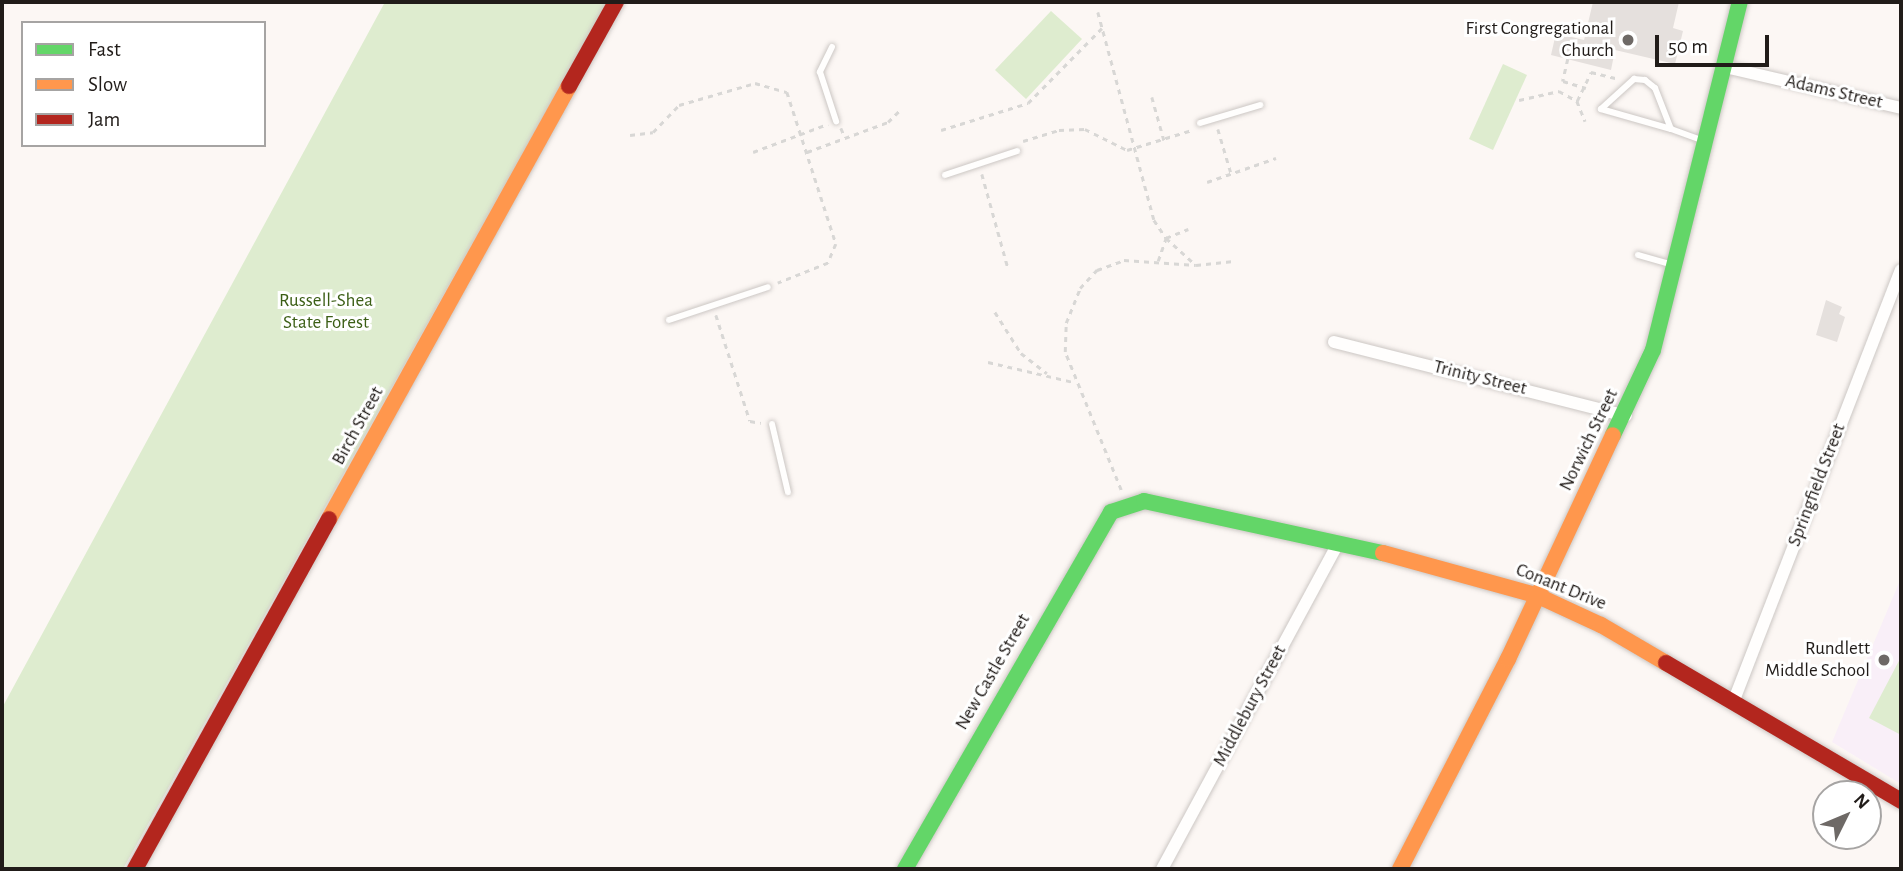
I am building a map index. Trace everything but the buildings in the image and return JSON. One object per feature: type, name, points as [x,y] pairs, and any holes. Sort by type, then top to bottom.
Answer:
[{"type":"street","name":"Birch Street","points":[[135,869],[616,2]]},
{"type":"street","name":"Norwich Street","points":[[1401,869],[1626,416],[1653,350],[1677,266],[1740,2]]},
{"type":"street","name":"Adams Street","points":[[1725,67],[1901,108]]},
{"type":"street","name":"Springfield Street","points":[[1734,700],[1901,270]]},
{"type":"street","name":"Trinity Street","points":[[1334,342],[1626,416]]},
{"type":"street","name":"Conant Drive","points":[[1127,504],[1162,501],[1338,543],[1536,595],[1601,625],[1734,700],[1901,801]]},
{"type":"street","name":"New Castle Street","points":[[905,869],[1100,526],[1111,512],[1127,504]]},
{"type":"street","name":"Middlebury Street","points":[[1162,869],[1338,543]]},
{"type":"lane","points":[[832,47],[820,72],[836,121]]},
{"type":"lane","points":[[1671,129],[1654,88],[1645,79],[1634,79],[1601,109],[1707,142]]},
{"type":"lane","points":[[1200,123],[1260,105]]},
{"type":"lane","points":[[945,175],[1017,151]]},
{"type":"lane","points":[[1638,255],[1677,266]]},
{"type":"lane","points":[[669,320],[768,287]]},
{"type":"lane","points":[[772,424],[788,492]]},
{"type":"path","points":[[1098,12],[1132,150],[1154,220],[1166,238],[1196,265]]},
{"type":"path","points":[[941,130],[1028,103],[1102,28]]},
{"type":"path","points":[[1568,59],[1563,81],[1586,88]]},
{"type":"path","points":[[1577,101],[1586,88],[1591,72],[1615,78]]},
{"type":"path","points":[[630,135],[653,132],[679,105],[755,83],[787,92],[835,232],[834,254],[818,269],[768,287]]},
{"type":"path","points":[[1519,100],[1559,91],[1577,101],[1585,121]]},
{"type":"path","points":[[1152,97],[1164,140]]},
{"type":"path","points":[[807,152],[888,122],[899,111]]},
{"type":"path","points":[[1216,119],[1231,173]]},
{"type":"path","points":[[1017,151],[1022,142],[1072,128],[1085,129],[1118,148],[1132,150],[1164,140],[1200,123]]},
{"type":"path","points":[[753,152],[818,127]]},
{"type":"path","points":[[1207,182],[1276,158]]},
{"type":"path","points":[[979,164],[1008,268]]},
{"type":"path","points":[[1157,261],[1166,238],[1188,229]]},
{"type":"path","points":[[1127,504],[1076,383],[1065,337],[1080,288],[1111,262],[1157,261],[1196,265],[1234,261]]},
{"type":"path","points":[[712,306],[750,421],[772,424]]},
{"type":"path","points":[[995,312],[1021,353],[1048,373]]},
{"type":"path","points":[[988,362],[1048,373],[1076,383]]},
{"type":"shaded area","name":"Rundlett Middle School","points":[[1901,578],[1901,784],[1832,742]]},
{"type":"green space","name":"Russell-Shea State Forest","points":[[385,2],[607,2],[123,869],[2,869],[2,708]]},
{"type":"green space","points":[[1051,11],[1082,39],[1026,99],[995,70]]},
{"type":"green space","points":[[1503,64],[1527,75],[1493,150],[1469,139]]},
{"type":"green space","points":[[1901,657],[1901,735],[1869,718]]},
{"type":"traffic: fast","points":[[1613,435],[1653,350],[1740,2]]},
{"type":"traffic: fast","points":[[905,869],[1111,512],[1144,501],[1383,553]]},
{"type":"traffic: slow","points":[[329,519],[569,86]]},
{"type":"traffic: slow","points":[[1400,869],[1508,659],[1613,435]]},
{"type":"traffic: slow","points":[[1383,553],[1536,595],[1601,625],[1666,663]]},
{"type":"traffic: jam","points":[[569,86],[616,2]]},
{"type":"traffic: jam","points":[[135,869],[329,519]]},
{"type":"traffic: jam","points":[[1666,663],[1901,801]]},
{"type":"place","name":"First Congregational Church","points":[[1628,40]]},
{"type":"place","name":"Rundlett Middle School","points":[[1884,660]]}]
